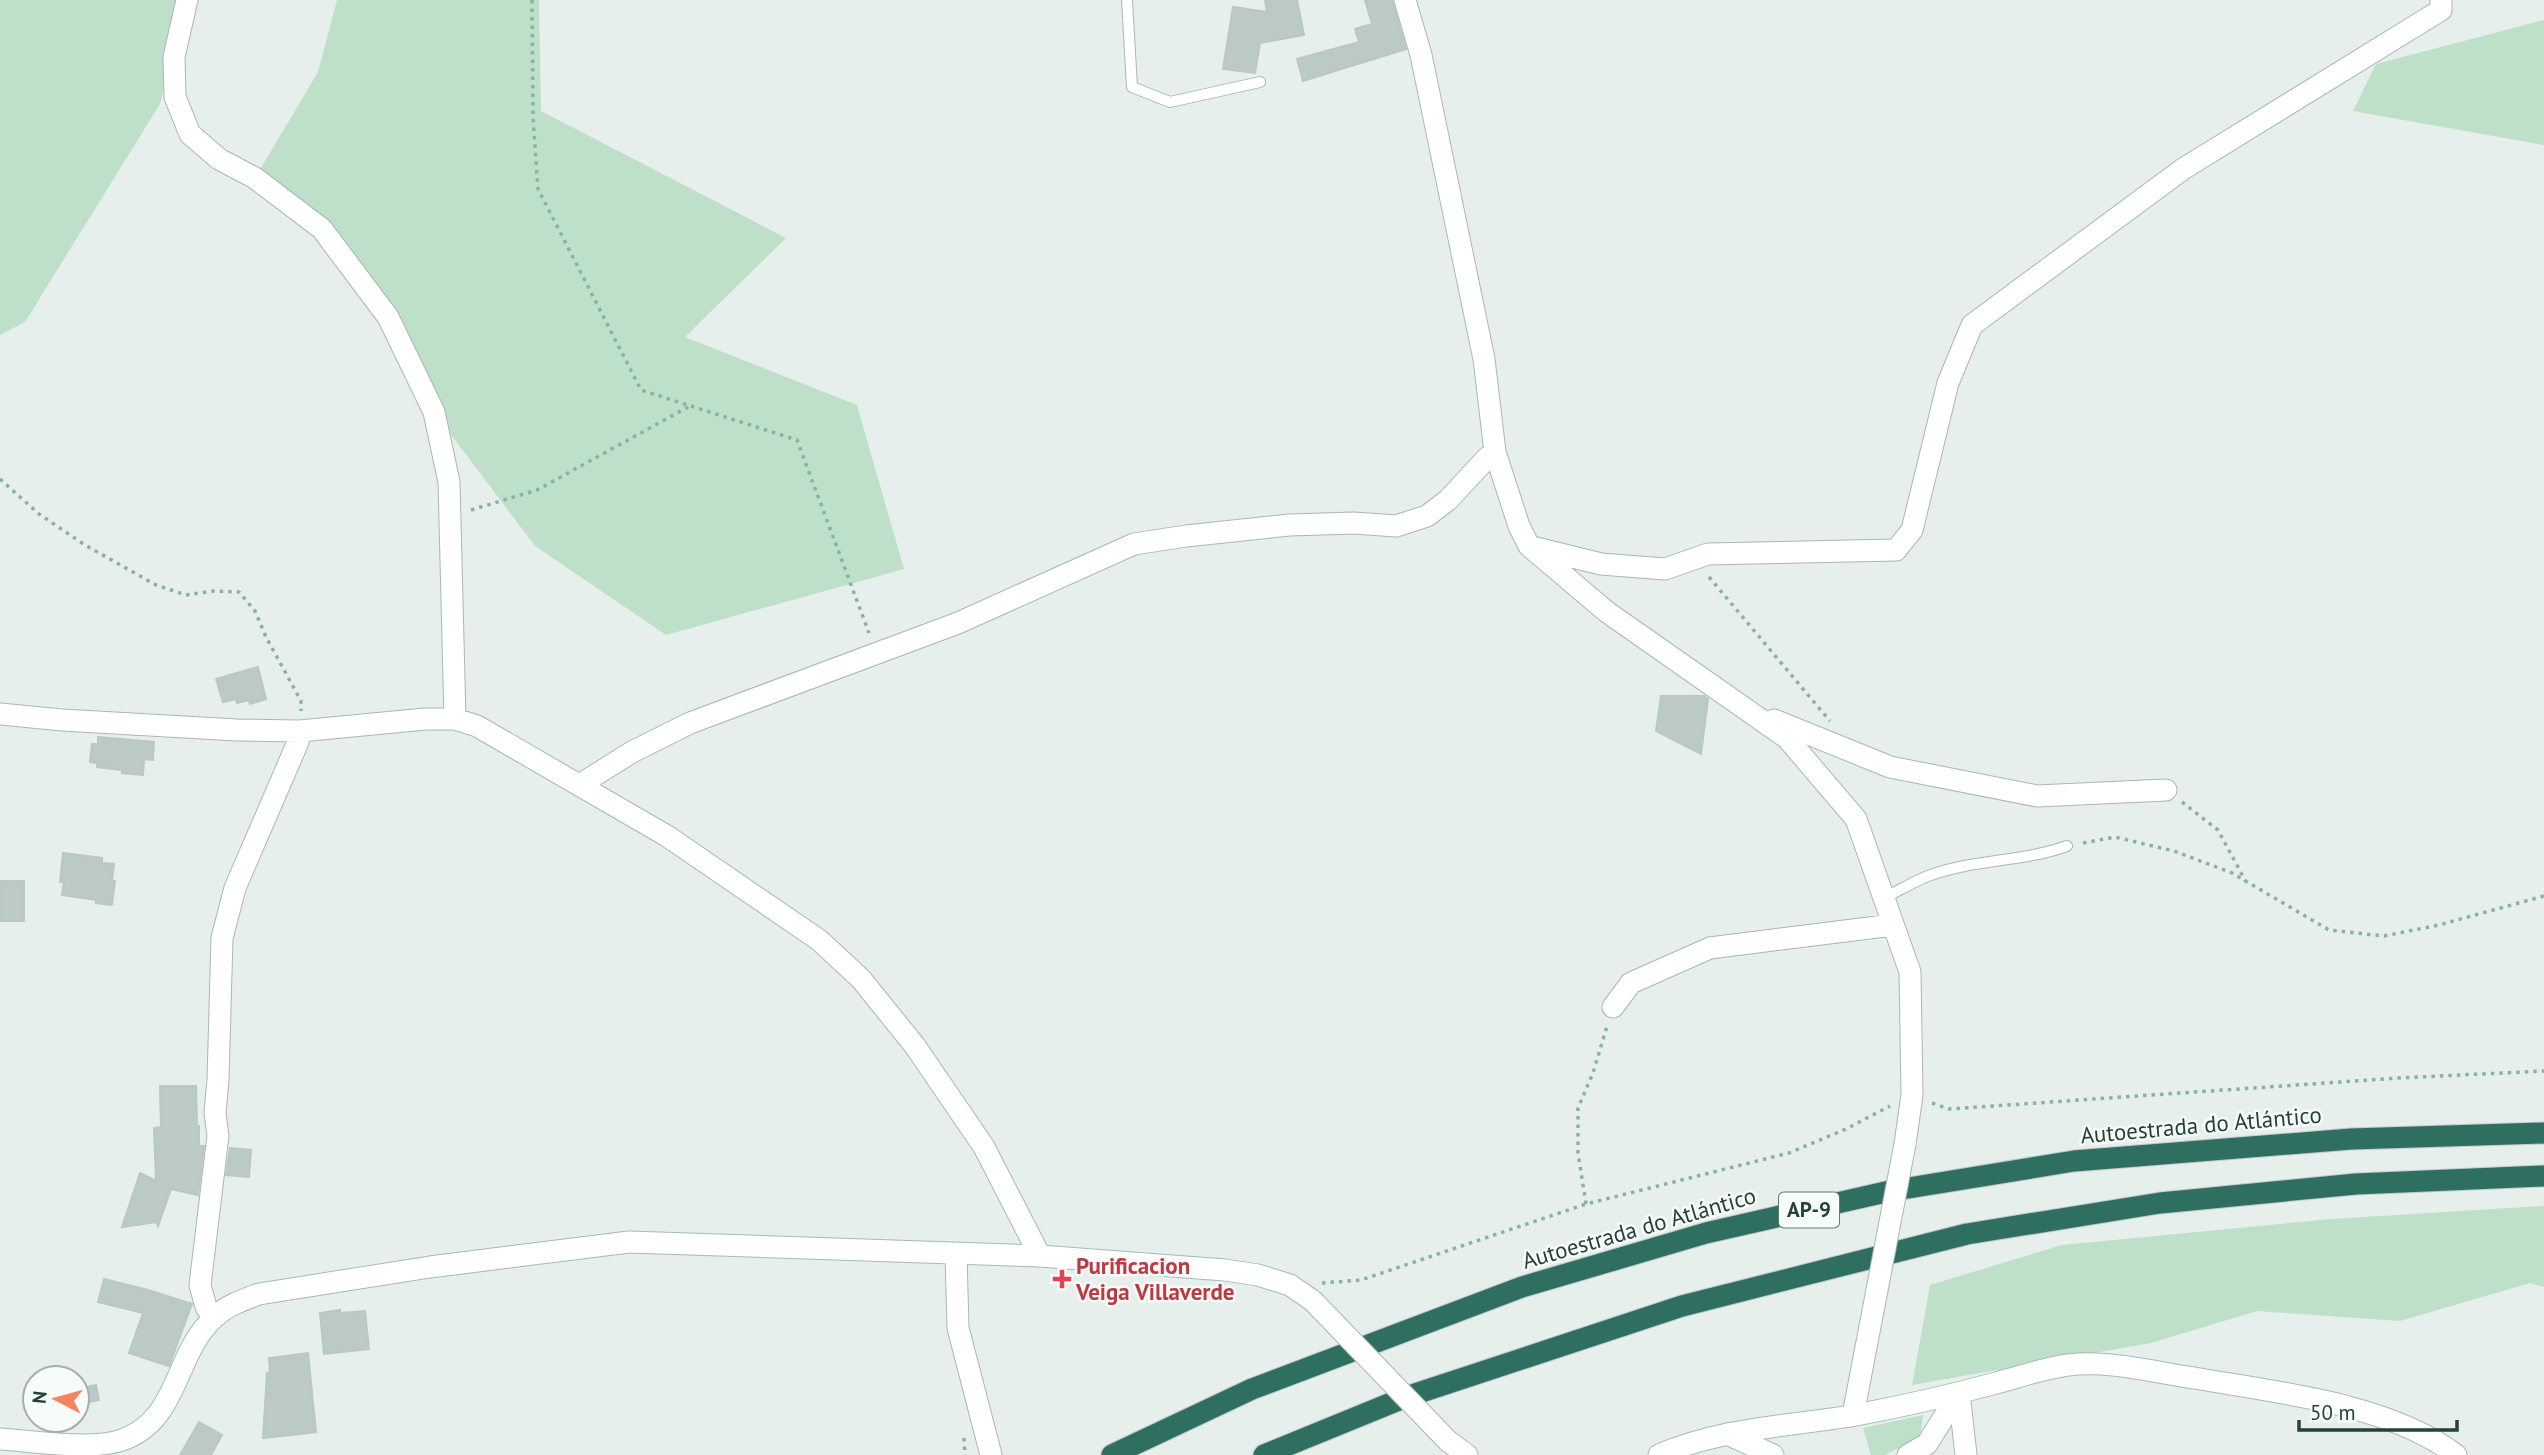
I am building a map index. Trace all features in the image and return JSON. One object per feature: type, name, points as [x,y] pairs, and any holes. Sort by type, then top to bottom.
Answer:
[{"type":"highway","name":"Autoestrada do Atlántico","points":[[1112,1455],[1252,1390],[1522,1287],[1706,1233],[1890,1191],[2088,1160],[2351,1139],[2544,1133]]},
{"type":"highway","points":[[1264,1455],[1406,1397],[1682,1306],[1966,1234],[2160,1203],[2356,1184],[2544,1176]]},
{"type":"street","points":[[187,0],[174,57],[175,97],[190,134],[219,159],[255,178],[322,229],[388,317],[434,412],[449,482],[456,719]]},
{"type":"street","points":[[1405,0],[1421,55],[1485,359],[1495,452],[1519,526],[1529,546],[1607,612],[1787,738],[1856,819],[1910,972],[1912,1095],[1853,1415]]},
{"type":"street","points":[[1529,546],[1601,564],[1665,569],[1708,554],[1896,550],[1912,530],[1948,383],[1972,325],[2183,169],[2441,10],[2441,0]]},
{"type":"street","points":[[581,784],[632,752],[690,723],[970,618],[1134,544],[1289,525],[1354,523],[1396,526],[1427,516],[1448,500],[1495,452]]},
{"type":"street","points":[[1743,707],[1890,767],[2037,796],[2166,790]]},
{"type":"street","points":[[0,714],[89,722],[300,731],[425,719],[456,719],[477,726],[667,836],[819,940],[861,979],[915,1046],[984,1147],[1040,1256]]},
{"type":"street","points":[[214,1317],[206,1307],[200,1285],[218,1136],[215,1113],[222,937],[236,888],[300,731]]},
{"type":"street","points":[[1613,1007],[1631,983],[1710,948],[1893,925]]},
{"type":"street","points":[[0,1439],[99,1444],[118,1441],[139,1432],[162,1410],[198,1338],[214,1317],[233,1304],[259,1294],[430,1267],[629,1242],[1040,1256],[1225,1270],[1258,1275],[1290,1285],[1313,1301],[1448,1441],[1467,1455]]},
{"type":"street","points":[[956,1254],[958,1328],[991,1455]]},
{"type":"street","points":[[1659,1455],[1727,1434],[1853,1415],[1959,1393],[2066,1365],[2094,1363],[2247,1387],[2365,1412],[2418,1431],[2456,1455]]},
{"type":"street","points":[[1908,1455],[1927,1444],[1959,1393]]},
{"type":"street","points":[[1959,1393],[1966,1455]]},
{"type":"street","points":[[1727,1434],[1773,1455]]},
{"type":"lane","points":[[1127,0],[1132,87],[1170,102],[1260,82]]},
{"type":"lane","points":[[1884,898],[1929,876],[2048,853],[2067,846]]},
{"type":"path","points":[[532,0],[533,117],[538,188],[640,390],[797,440],[876,652]]},
{"type":"path","points":[[449,517],[537,490],[690,406]]},
{"type":"path","points":[[0,479],[38,514],[85,545],[156,585],[186,595],[213,591],[239,592],[255,611],[301,701],[300,731]]},
{"type":"path","points":[[1694,559],[1820,706],[1851,751]]},
{"type":"path","points":[[2166,790],[2218,830],[2246,882]]},
{"type":"path","points":[[2067,846],[2115,837],[2174,851],[2232,873],[2329,930],[2384,936],[2439,925],[2544,895]]},
{"type":"path","points":[[1586,1204],[1578,1153],[1578,1108],[1593,1073],[1613,1007]]},
{"type":"path","points":[[1290,1285],[1361,1280],[1586,1204],[1789,1153],[1846,1129],[1912,1095],[1949,1109],[2384,1079],[2544,1071]]},
{"type":"green space","points":[[0,0],[186,0],[160,104],[25,322],[0,335]]},
{"type":"green space","points":[[337,0],[539,0],[541,111],[786,238],[685,337],[857,405],[904,569],[666,635],[535,546],[434,412],[322,229],[255,178],[318,72]]},
{"type":"green space","points":[[2544,20],[2544,145],[2353,111],[2376,64]]},
{"type":"green space","points":[[2544,1206],[2544,1287],[2530,1283],[2400,1321],[2257,1311],[2151,1343],[1912,1385],[1930,1285],[2062,1245],[2331,1219]]},
{"type":"green space","points":[[1923,1415],[1920,1437],[1885,1455],[1871,1455],[1863,1428]]},
{"type":"building","points":[[1265,0],[1297,0],[1304,35],[1260,43],[1255,73],[1223,69],[1233,7],[1267,12]]},
{"type":"building","points":[[1365,0],[1392,0],[1406,49],[1303,81],[1297,59],[1359,42],[1355,29],[1372,24]]},
{"type":"building","points":[[258,667],[266,699],[250,704],[249,700],[237,703],[236,699],[223,702],[216,679]]},
{"type":"building","points":[[1661,696],[1704,696],[1708,699],[1701,754],[1656,731]]},
{"type":"building","points":[[98,737],[154,742],[153,760],[144,759],[143,775],[97,767],[97,763],[90,762],[92,744],[98,744]]},
{"type":"building","points":[[63,853],[102,858],[102,863],[114,864],[112,905],[62,895],[64,882],[60,882]]},
{"type":"building","points":[[0,881],[24,881],[24,921],[0,921]]},
{"type":"building","points":[[160,1086],[196,1086],[199,1146],[204,1146],[198,1195],[171,1189],[158,1226],[157,1222],[122,1227],[140,1173],[156,1181],[154,1128],[161,1127]]},
{"type":"building","points":[[230,1148],[251,1150],[249,1177],[226,1175]]},
{"type":"building","points":[[104,1279],[192,1304],[169,1366],[129,1353],[143,1313],[98,1302]]},
{"type":"building","points":[[340,1310],[340,1313],[365,1311],[369,1349],[324,1354],[320,1313]]},
{"type":"building","points":[[308,1353],[316,1432],[263,1438],[269,1358]]},
{"type":"building","points":[[96,1385],[99,1400],[91,1402],[91,1386]]},
{"type":"building","points":[[199,1422],[222,1435],[211,1455],[180,1455]]},
{"type":"place","name":"Purificacion Veiga Villaverde","points":[[1062,1279]]}]
